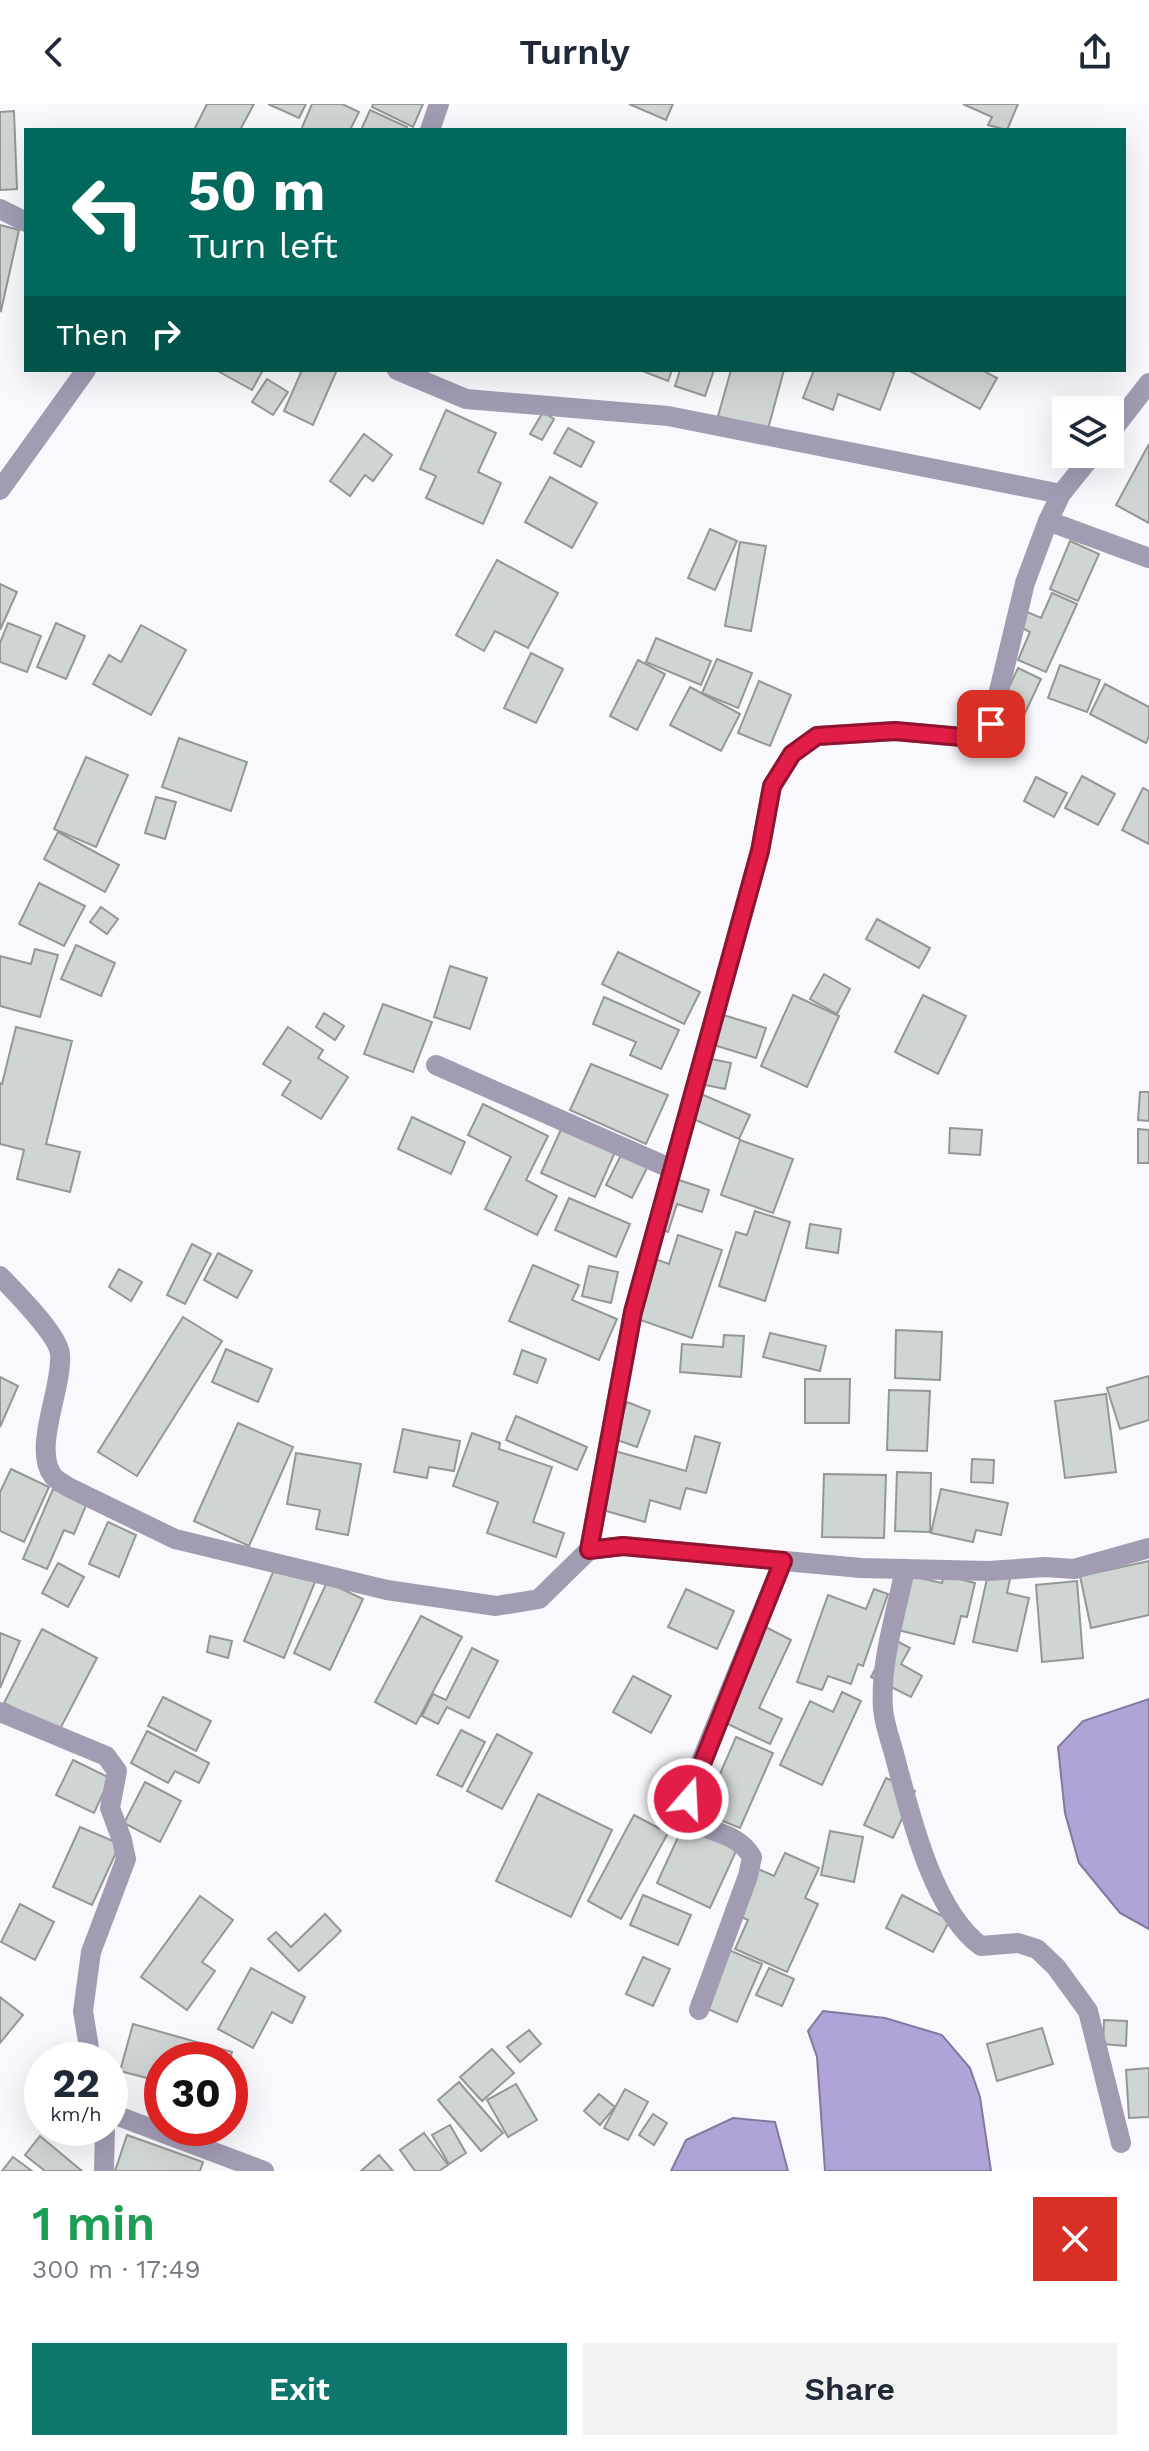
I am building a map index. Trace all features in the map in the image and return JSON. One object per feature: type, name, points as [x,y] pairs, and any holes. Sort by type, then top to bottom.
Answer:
[{"type":"street","points":[[431,128],[439,104]]},
{"type":"street","points":[[0,209],[24,221]]},
{"type":"street","points":[[0,490],[85,372]]},
{"type":"street","points":[[402,372],[466,399],[668,416],[1061,494]]},
{"type":"street","points":[[1124,415],[1149,383]]},
{"type":"street","points":[[0,1276],[38,1317],[60,1352],[57,1392],[45,1451],[52,1475],[68,1487],[175,1539],[387,1590],[496,1606],[539,1599],[589,1550],[633,1312],[760,851],[772,786],[792,754],[817,736],[895,731],[962,737],[980,734],[991,724],[1025,583],[1061,494],[1082,468]]},
{"type":"street","points":[[1048,521],[1149,558]]},
{"type":"street","points":[[436,1065],[672,1169]]},
{"type":"street","points":[[589,1550],[623,1546],[861,1568],[1074,1569],[1149,1548]]},
{"type":"street","points":[[699,2010],[748,1876],[752,1857],[745,1845],[703,1826],[690,1813],[688,1799],[783,1561]]},
{"type":"street","points":[[905,1569],[884,1674],[883,1710],[914,1829],[946,1905],[963,1934],[981,1946],[1018,1943],[1037,1949],[1056,1967],[1088,2011],[1121,2143]]},
{"type":"street","points":[[0,1712],[106,1756],[117,1771],[110,1808],[126,1859],[91,1952],[83,2011],[88,2042]]},
{"type":"street","points":[[128,2120],[264,2171]]},
{"type":"street","points":[[104,2171],[105,2146]]},
{"type":"shaded area","points":[[1149,1699],[1149,1929],[1120,1913],[1079,1863],[1065,1813],[1058,1747],[1083,1721]]},
{"type":"shaded area","points":[[823,2011],[885,2018],[942,2035],[970,2068],[980,2097],[991,2171],[825,2171],[817,2057],[808,2031]]},
{"type":"shaded area","points":[[733,2118],[775,2122],[788,2171],[671,2171],[686,2140]]},
{"type":"building","points":[[207,104],[254,104],[241,128],[195,128]]},
{"type":"building","points":[[268,104],[306,104],[299,118]]},
{"type":"building","points":[[312,104],[342,104],[359,112],[351,128],[302,128]]},
{"type":"building","points":[[373,104],[423,104],[413,127],[372,107]]},
{"type":"building","points":[[629,104],[673,104],[666,120]]},
{"type":"building","points":[[963,104],[1018,104],[1008,128],[988,125],[992,117]]},
{"type":"building","points":[[370,110],[407,127],[407,128],[362,128]]},
{"type":"building","points":[[14,111],[17,189],[0,190],[0,112]]},
{"type":"building","points":[[0,225],[19,230],[1,311],[0,310]]},
{"type":"building","points":[[220,372],[262,372],[252,390]]},
{"type":"building","points":[[301,372],[336,372],[313,425],[284,411]]},
{"type":"building","points":[[645,372],[671,372],[668,381]]},
{"type":"building","points":[[679,372],[713,372],[705,396],[675,386]]},
{"type":"building","points":[[730,372],[783,372],[768,429],[718,416]]},
{"type":"building","points":[[813,372],[894,373],[880,410],[838,394],[833,410],[803,398]]},
{"type":"building","points":[[912,372],[986,372],[997,378],[980,409]]},
{"type":"building","points":[[267,379],[288,392],[273,415],[252,402]]},
{"type":"building","points":[[446,410],[496,433],[478,472],[501,483],[483,524],[426,498],[436,476],[420,469]]},
{"type":"building","points":[[543,412],[554,419],[542,440],[530,434]]},
{"type":"building","points":[[568,428],[594,442],[581,467],[554,453]]},
{"type":"building","points":[[364,434],[392,455],[373,481],[365,475],[350,496],[330,481]]},
{"type":"building","points":[[1149,444],[1149,523],[1116,505]]},
{"type":"building","points":[[550,477],[597,503],[572,548],[525,522]]},
{"type":"building","points":[[710,529],[737,541],[715,590],[688,578]]},
{"type":"building","points":[[1070,541],[1099,554],[1078,601],[1050,589]]},
{"type":"building","points":[[740,542],[766,546],[751,631],[725,626]]},
{"type":"building","points":[[497,560],[558,593],[528,648],[495,631],[484,651],[456,635]]},
{"type":"building","points":[[0,584],[17,592],[0,630]]},
{"type":"building","points":[[1052,593],[1077,604],[1046,672],[1018,660],[1030,632],[1016,625],[1023,610],[1041,618]]},
{"type":"building","points":[[8,623],[41,636],[27,672],[0,662],[0,643]]},
{"type":"building","points":[[56,623],[85,636],[66,679],[37,667]]},
{"type":"building","points":[[141,625],[186,650],[151,715],[93,684],[109,655],[121,662]]},
{"type":"building","points":[[656,638],[711,661],[701,685],[646,662]]},
{"type":"building","points":[[531,653],[563,669],[536,723],[504,708]]},
{"type":"building","points":[[717,659],[752,673],[738,708],[702,693]]},
{"type":"building","points":[[638,660],[665,674],[637,730],[610,716]]},
{"type":"building","points":[[1060,665],[1100,680],[1087,712],[1048,698]]},
{"type":"building","points":[[1018,668],[1041,679],[1018,728],[995,717]]},
{"type":"building","points":[[759,681],[791,695],[770,746],[738,733]]},
{"type":"building","points":[[1105,684],[1149,707],[1149,736],[1146,743],[1090,714]]},
{"type":"building","points":[[690,687],[740,714],[721,751],[670,725]]},
{"type":"building","points":[[179,738],[247,762],[231,811],[162,787]]},
{"type":"building","points":[[86,757],[128,775],[96,847],[54,829]]},
{"type":"building","points":[[1082,776],[1115,794],[1098,825],[1065,808]]},
{"type":"building","points":[[1036,777],[1067,793],[1054,817],[1024,801]]},
{"type":"building","points":[[1143,788],[1149,791],[1149,844],[1122,830]]},
{"type":"building","points":[[156,797],[176,802],[165,839],[145,833]]},
{"type":"building","points":[[58,832],[119,865],[105,892],[44,859]]},
{"type":"building","points":[[39,883],[85,906],[64,946],[19,924]]},
{"type":"building","points":[[101,907],[118,919],[107,934],[90,922]]},
{"type":"building","points":[[877,919],[930,948],[919,968],[866,939]]},
{"type":"building","points":[[76,945],[115,963],[101,996],[61,979]]},
{"type":"building","points":[[35,949],[58,955],[40,1017],[0,1006],[0,956],[31,964]]},
{"type":"building","points":[[618,952],[700,992],[684,1024],[602,984]]},
{"type":"building","points":[[450,966],[487,978],[470,1029],[434,1017]]},
{"type":"building","points":[[824,974],[850,989],[837,1014],[810,999]]},
{"type":"building","points":[[793,995],[839,1016],[807,1087],[761,1066]]},
{"type":"building","points":[[923,995],[966,1016],[938,1074],[895,1052]]},
{"type":"building","points":[[604,997],[679,1030],[661,1069],[630,1055],[636,1042],[593,1024]]},
{"type":"building","points":[[383,1004],[432,1022],[413,1072],[364,1054]]},
{"type":"building","points":[[710,1011],[766,1028],[756,1058],[701,1041]]},
{"type":"building","points":[[324,1013],[344,1026],[335,1040],[316,1027]]},
{"type":"building","points":[[16,1027],[72,1041],[46,1144],[80,1152],[70,1192],[17,1179],[24,1150],[0,1144],[0,1083]]},
{"type":"building","points":[[288,1027],[323,1050],[318,1058],[348,1077],[321,1119],[282,1095],[291,1081],[263,1064]]},
{"type":"building","points":[[697,1056],[731,1063],[725,1089],[691,1082]]},
{"type":"building","points":[[591,1064],[668,1095],[646,1144],[570,1110]]},
{"type":"building","points":[[694,1091],[750,1115],[739,1139],[684,1115]]},
{"type":"building","points":[[1140,1092],[1149,1092],[1149,1121],[1138,1120]]},
{"type":"building","points":[[483,1104],[548,1136],[526,1180],[557,1196],[537,1235],[485,1209],[511,1157],[468,1135]]},
{"type":"building","points":[[412,1117],[465,1142],[451,1174],[398,1149]]},
{"type":"building","points":[[563,1125],[616,1150],[595,1197],[541,1173]]},
{"type":"building","points":[[950,1128],[982,1130],[980,1155],[949,1153]]},
{"type":"building","points":[[1138,1129],[1149,1130],[1149,1163],[1138,1163]]},
{"type":"building","points":[[740,1140],[793,1159],[773,1213],[721,1195]]},
{"type":"building","points":[[624,1149],[650,1162],[632,1198],[606,1185]]},
{"type":"building","points":[[670,1177],[709,1190],[702,1212],[677,1204],[668,1232],[654,1227]]},
{"type":"building","points":[[569,1198],[630,1224],[616,1257],[555,1230]]},
{"type":"building","points":[[755,1211],[790,1222],[765,1301],[719,1286],[736,1232],[747,1235]]},
{"type":"building","points":[[810,1224],[841,1229],[838,1253],[806,1248]]},
{"type":"building","points":[[678,1235],[722,1250],[692,1338],[626,1315],[647,1256],[669,1264]]},
{"type":"building","points":[[192,1244],[211,1254],[185,1304],[167,1295]]},
{"type":"building","points":[[218,1253],[252,1271],[237,1298],[204,1280]]},
{"type":"building","points":[[533,1265],[579,1285],[572,1300],[617,1319],[599,1360],[509,1321]]},
{"type":"building","points":[[589,1266],[618,1272],[611,1303],[582,1296]]},
{"type":"building","points":[[119,1269],[142,1282],[131,1301],[109,1287]]},
{"type":"building","points":[[183,1317],[222,1341],[137,1476],[98,1452]]},
{"type":"building","points":[[896,1330],[942,1332],[940,1380],[895,1378]]},
{"type":"building","points":[[770,1333],[826,1346],[820,1371],[763,1357]]},
{"type":"building","points":[[724,1335],[744,1336],[741,1377],[680,1372],[682,1344],[723,1347]]},
{"type":"building","points":[[226,1349],[272,1369],[258,1402],[212,1382]]},
{"type":"building","points":[[522,1350],[546,1359],[537,1383],[514,1374]]},
{"type":"building","points":[[1149,1376],[1149,1420],[1120,1429],[1107,1388]]},
{"type":"building","points":[[0,1377],[18,1386],[0,1427]]},
{"type":"building","points":[[805,1379],[850,1379],[849,1423],[805,1423]]},
{"type":"building","points":[[889,1390],[930,1391],[927,1451],[887,1450]]},
{"type":"building","points":[[1106,1394],[1116,1472],[1065,1478],[1055,1401]]},
{"type":"building","points":[[627,1402],[650,1411],[637,1447],[614,1439]]},
{"type":"building","points":[[516,1416],[587,1447],[577,1470],[506,1440]]},
{"type":"building","points":[[238,1423],[293,1447],[249,1546],[194,1521]]},
{"type":"building","points":[[403,1429],[460,1441],[454,1471],[429,1467],[427,1478],[394,1472]]},
{"type":"building","points":[[472,1433],[500,1443],[499,1449],[552,1467],[533,1522],[564,1533],[556,1557],[487,1533],[498,1502],[453,1486]]},
{"type":"building","points":[[695,1436],[720,1443],[706,1493],[686,1488],[680,1509],[650,1500],[645,1522],[592,1507],[608,1449],[686,1471]]},
{"type":"building","points":[[296,1453],[361,1464],[348,1535],[316,1529],[320,1510],[287,1504]]},
{"type":"building","points":[[972,1459],[994,1460],[993,1483],[971,1482]]},
{"type":"building","points":[[11,1469],[49,1487],[24,1542],[0,1531],[0,1492]]},
{"type":"building","points":[[897,1472],[931,1473],[930,1532],[895,1531]]},
{"type":"building","points":[[824,1474],[886,1475],[884,1538],[822,1537]]},
{"type":"building","points":[[53,1489],[87,1503],[74,1534],[64,1530],[47,1569],[23,1559]]},
{"type":"building","points":[[941,1489],[1008,1503],[1001,1535],[976,1530],[973,1542],[931,1533]]},
{"type":"building","points":[[108,1522],[136,1535],[119,1577],[89,1564]]},
{"type":"building","points":[[1149,1561],[1149,1615],[1091,1628],[1080,1576]]},
{"type":"building","points":[[58,1563],[84,1577],[68,1607],[42,1593]]},
{"type":"building","points":[[276,1565],[315,1582],[284,1658],[244,1641]]},
{"type":"building","points":[[988,1574],[1010,1579],[1007,1593],[1029,1598],[1017,1651],[973,1642]]},
{"type":"building","points":[[907,1575],[942,1583],[944,1575],[975,1583],[967,1617],[961,1616],[954,1644],[894,1629]]},
{"type":"building","points":[[1077,1581],[1083,1658],[1042,1662],[1036,1585]]},
{"type":"building","points":[[327,1582],[363,1599],[330,1670],[294,1653]]},
{"type":"building","points":[[686,1589],[734,1611],[717,1649],[668,1627]]},
{"type":"building","points":[[874,1589],[888,1594],[863,1666],[858,1664],[851,1684],[828,1676],[822,1690],[797,1682],[828,1595],[866,1609]]},
{"type":"building","points":[[421,1616],[462,1637],[416,1724],[375,1702]]},
{"type":"building","points":[[758,1623],[791,1640],[759,1708],[782,1719],[770,1744],[713,1717]]},
{"type":"building","points":[[42,1629],[97,1658],[59,1731],[4,1703]]},
{"type":"building","points":[[0,1633],[20,1641],[0,1688]]},
{"type":"building","points":[[210,1636],[232,1641],[228,1658],[207,1652]]},
{"type":"building","points":[[891,1638],[910,1648],[901,1664],[922,1676],[911,1697],[871,1677]]},
{"type":"building","points":[[472,1648],[498,1661],[469,1718],[447,1707],[438,1724],[422,1716],[433,1694],[446,1700]]},
{"type":"building","points":[[633,1676],[671,1696],[651,1733],[613,1712]]},
{"type":"building","points":[[842,1692],[861,1701],[822,1785],[780,1765],[810,1701],[833,1712]]},
{"type":"building","points":[[163,1697],[211,1721],[196,1751],[148,1726]]},
{"type":"building","points":[[461,1730],[485,1742],[462,1787],[437,1775]]},
{"type":"building","points":[[147,1731],[209,1763],[199,1783],[175,1771],[168,1783],[131,1763]]},
{"type":"building","points":[[497,1734],[532,1753],[502,1809],[467,1791]]},
{"type":"building","points":[[736,1737],[773,1753],[740,1828],[703,1813]]},
{"type":"building","points":[[73,1760],[110,1778],[94,1813],[56,1795]]},
{"type":"building","points":[[886,1778],[915,1791],[893,1838],[864,1825]]},
{"type":"building","points":[[145,1782],[181,1801],[160,1842],[124,1823]]},
{"type":"building","points":[[538,1794],[612,1830],[571,1917],[496,1881]]},
{"type":"building","points":[[634,1815],[668,1833],[621,1919],[588,1901]]},
{"type":"building","points":[[684,1824],[737,1849],[710,1908],[657,1883]]},
{"type":"building","points":[[80,1827],[120,1844],[92,1905],[53,1887]]},
{"type":"building","points":[[830,1831],[863,1837],[854,1882],[821,1875]]},
{"type":"building","points":[[785,1853],[819,1868],[805,1898],[818,1904],[787,1972],[735,1949],[748,1920],[726,1910],[747,1864],[774,1876]]},
{"type":"building","points":[[643,1895],[691,1915],[678,1945],[630,1925]]},
{"type":"building","points":[[902,1895],[950,1920],[933,1952],[886,1928]]},
{"type":"building","points":[[200,1896],[233,1920],[202,1962],[215,1971],[187,2010],[141,1977]]},
{"type":"building","points":[[20,1904],[54,1922],[35,1960],[1,1942]]},
{"type":"building","points":[[325,1914],[341,1931],[299,1971],[268,1939],[276,1932],[291,1947]]},
{"type":"building","points":[[717,1945],[762,1964],[737,2022],[692,2002]]},
{"type":"building","points":[[643,1957],[670,1969],[653,2006],[626,1994]]},
{"type":"building","points":[[251,1968],[305,1997],[292,2023],[272,2012],[253,2048],[248,2042],[242,2042],[218,2029]]},
{"type":"building","points":[[769,1968],[794,1979],[782,2006],[756,1995]]},
{"type":"building","points":[[0,1997],[23,2015],[0,2043]]},
{"type":"building","points":[[1104,2020],[1127,2021],[1126,2046],[1103,2044]]},
{"type":"building","points":[[133,2024],[197,2042],[144,2042],[144,2077],[128,2073],[128,2042]]},
{"type":"building","points":[[1042,2028],[1053,2064],[997,2081],[987,2044]]},
{"type":"building","points":[[529,2030],[541,2044],[520,2062],[507,2047]]},
{"type":"building","points":[[492,2049],[514,2073],[482,2101],[460,2077]]},
{"type":"building","points":[[1149,2068],[1149,2117],[1129,2118],[1126,2070]]},
{"type":"building","points":[[459,2082],[503,2133],[481,2151],[438,2100]]},
{"type":"building","points":[[516,2084],[537,2120],[508,2137],[487,2100]]},
{"type":"building","points":[[625,2089],[648,2102],[628,2140],[604,2128]]},
{"type":"building","points":[[599,2094],[615,2107],[600,2125],[584,2111]]},
{"type":"building","points":[[653,2114],[667,2123],[654,2145],[639,2135]]},
{"type":"building","points":[[450,2125],[466,2153],[449,2164],[432,2135]]},
{"type":"building","points":[[424,2133],[448,2165],[439,2171],[415,2171],[400,2150]]},
{"type":"building","points":[[128,2135],[144,2141],[144,2146],[158,2146],[203,2162],[200,2171],[115,2171],[123,2146],[128,2146]]},
{"type":"building","points":[[32,2146],[52,2146],[82,2171],[45,2171],[25,2155]]},
{"type":"building","points":[[379,2155],[393,2171],[361,2171]]},
{"type":"building","points":[[13,2157],[32,2171],[2,2171]]},
{"type":"route","points":[[688,1799],[706,1747],[783,1561],[623,1546],[589,1550],[633,1312],[760,851],[772,786],[792,754],[817,736],[895,731],[962,737],[980,734],[991,724]]}]
